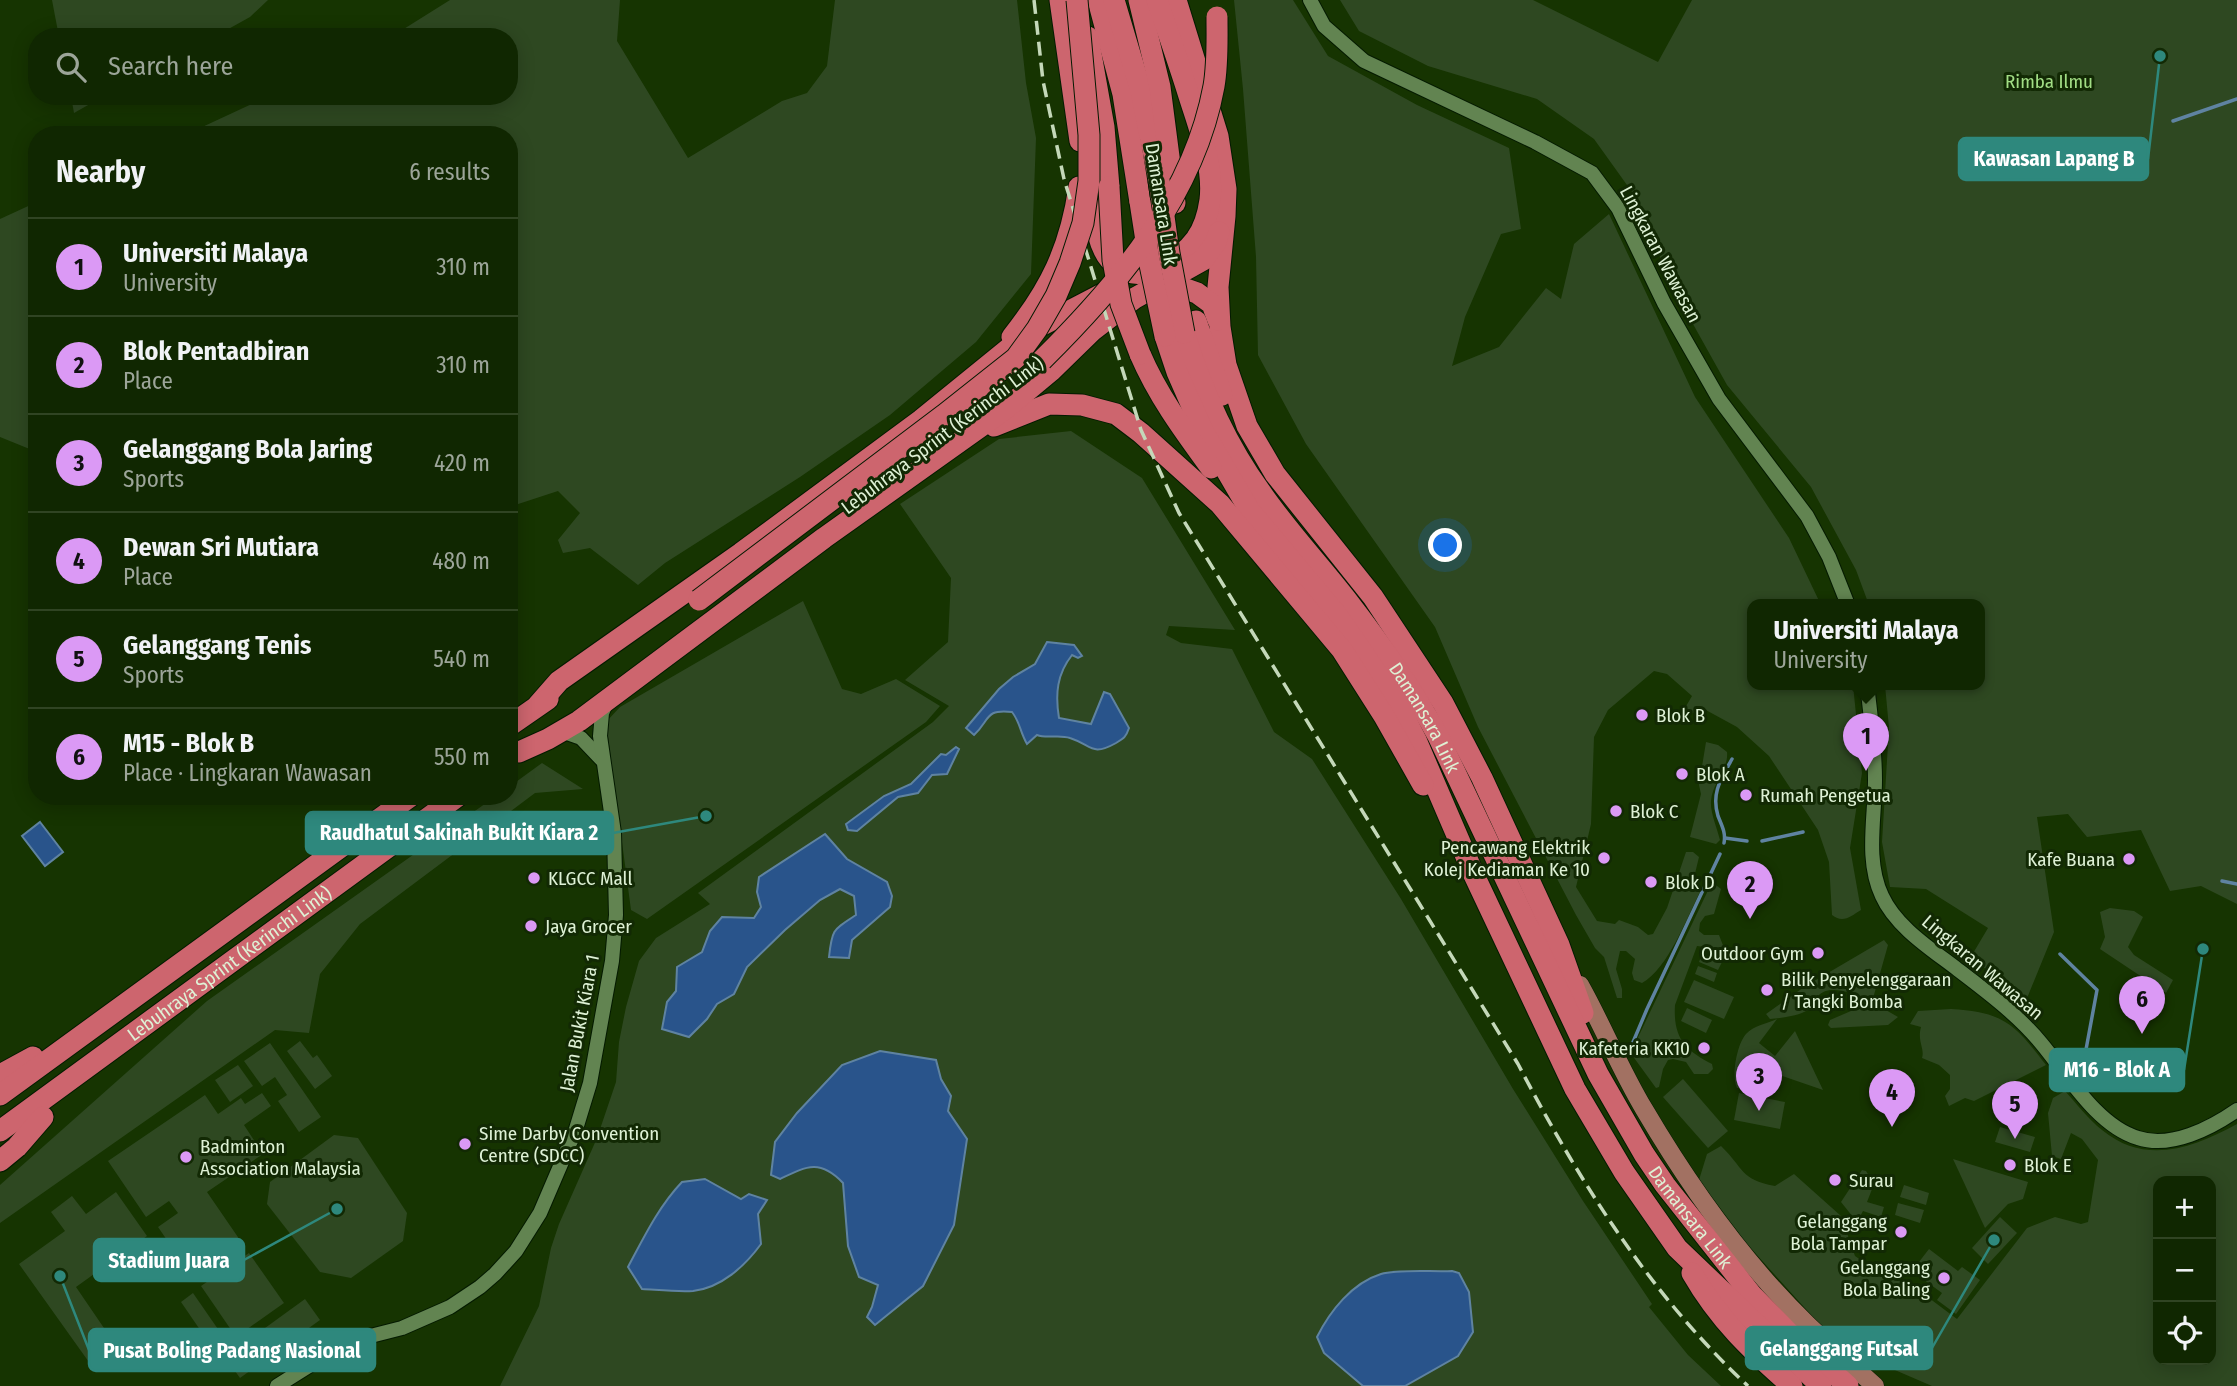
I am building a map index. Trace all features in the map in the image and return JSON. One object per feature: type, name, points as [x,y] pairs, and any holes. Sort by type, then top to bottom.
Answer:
[{"type":"highway","points":[[993,361],[1046,291],[1069,237],[1077,197],[1081,152],[1060,0]]},
{"type":"highway","points":[[1077,0],[1097,233],[1106,253],[1118,267],[1137,274],[1152,271],[1169,262],[1195,240],[1205,224],[1210,199],[1209,171],[1198,127],[1157,0]]},
{"type":"highway","points":[[1077,0],[1104,127],[1113,260],[1121,304],[1152,383],[1220,479],[1250,511]]},
{"type":"highway","name":"Lebuhraya Sprint (Kerinchi Link)","points":[[518,752],[1016,358],[1037,330],[1056,296],[1070,262],[1083,223],[1089,181],[1089,135],[1077,0]]},
{"type":"highway","name":"Damansara Link","points":[[1098,0],[1123,94],[1149,260],[1182,330],[1197,373],[1230,445],[1260,492],[1348,601],[1418,699],[1598,1074],[1629,1130],[1665,1185],[1751,1294],[1791,1335],[1848,1386]]},
{"type":"highway","name":"Damansara Link","points":[[1114,0],[1141,91],[1159,180],[1182,330],[1177,372],[1202,429],[1250,511],[1337,615],[1396,701],[1575,1089],[1623,1172],[1677,1248],[1822,1386]]},
{"type":"highway","points":[[1139,0],[1160,87],[1175,205],[1182,330],[1214,377],[1257,462],[1375,618],[1405,667],[1418,699]]},
{"type":"highway","points":[[1176,0],[1218,136],[1226,189],[1226,216],[1218,287],[1220,327],[1226,365],[1247,426],[1276,474],[1353,569],[1443,703],[1482,778],[1559,945],[1588,1028],[1598,1074]]},
{"type":"highway","name":"Lebuhraya Sprint (Kerinchi Link)","points":[[518,719],[702,607],[989,402],[1042,360],[1084,318],[1155,228],[1181,184],[1213,87],[1217,50],[1215,0]]},
{"type":"highway","points":[[518,753],[561,732],[608,699],[824,538],[960,442],[1051,371],[1092,331],[1135,298],[1203,260],[1216,242],[1221,228],[1226,189]]},
{"type":"highway","points":[[538,705],[559,681],[741,553],[921,419],[1029,332],[1112,289],[1166,282],[1197,293],[1212,304],[1220,327]]},
{"type":"highway","points":[[1029,332],[1048,333],[1060,344],[1060,355],[1051,371]]},
{"type":"highway","points":[[960,442],[1049,404],[1082,405],[1116,414],[1141,433],[1220,504],[1342,650],[1384,716],[1474,875]]},
{"type":"highway","points":[[1342,573],[1384,614]]},
{"type":"highway","name":"Lebuhraya Sprint (Kerinchi Link)","points":[[0,1095],[399,805]]},
{"type":"highway","name":"Lebuhraya Sprint (Kerinchi Link)","points":[[0,1131],[446,805]]},
{"type":"highway","points":[[0,1076],[114,1012]]},
{"type":"highway","points":[[0,1146],[43,1117],[127,1048],[149,1024]]},
{"type":"highway","points":[[0,1161],[17,1147],[43,1117]]},
{"type":"highway","points":[[1677,1248],[1705,1297],[1742,1342],[1791,1386]]},
{"type":"main road","points":[[1559,945],[1600,1020],[1642,1107],[1678,1164],[1755,1266],[1807,1324],[1875,1386]]},
{"type":"street","name":"Lingkaran Wawasan","points":[[1310,0],[1324,26],[1364,61],[1535,142],[1592,173],[1618,208],[1664,303],[1719,399],[1807,516],[1829,557],[1846,599]]},
{"type":"street","name":"Lingkaran Wawasan","points":[[1868,690],[1875,755],[1872,845],[1874,871],[1882,896],[1896,918],[2022,1023],[2040,1041],[2083,1096],[2104,1118],[2126,1133],[2140,1139],[2158,1141],[2178,1138],[2209,1127],[2237,1110]]},
{"type":"street","name":"Jalan Bukit Kiara 1","points":[[277,1386],[347,1342],[402,1328],[450,1307],[480,1287],[495,1273],[516,1251],[540,1213],[576,1129],[590,1083],[612,961],[616,915],[614,833],[603,761],[601,723],[608,699]]},
{"type":"street","points":[[561,732],[581,738],[603,761]]},
{"type":"green space","points":[[52,0],[268,0],[250,17],[230,28],[57,28]]},
{"type":"green space","points":[[450,0],[620,0],[617,41],[688,158],[782,101],[807,93],[827,66],[835,0],[1017,0],[1026,83],[1036,138],[1031,274],[976,342],[890,415],[800,477],[665,563],[638,585],[590,548],[563,553],[558,540],[580,513],[558,491],[518,504],[518,126],[204,126],[250,105],[518,105],[518,28],[405,28]]},
{"type":"green space","points":[[1234,0],[1293,0],[1328,56],[1417,105],[1509,148],[1521,229],[1501,234],[1465,317],[1452,366],[1499,347],[1546,288],[1561,299],[1574,244],[1609,214],[1695,397],[1789,538],[1818,599],[1747,599],[1747,690],[1854,690],[1862,773],[1850,848],[1861,910],[1843,919],[1832,915],[1829,862],[1818,830],[1769,756],[1737,727],[1704,709],[1679,718],[1692,696],[1667,674],[1654,671],[1608,710],[1594,737],[1591,824],[1576,887],[1597,921],[1615,924],[1619,920],[1638,927],[1648,935],[1653,934],[1667,908],[1686,852],[1693,852],[1699,857],[1692,886],[1701,890],[1668,955],[1642,983],[1634,980],[1632,973],[1635,959],[1626,951],[1620,951],[1616,969],[1622,998],[1617,998],[1604,957],[1595,948],[1576,915],[1478,727],[1435,627],[1306,444],[1258,355],[1256,257]]},
{"type":"green space","name":"Rimba Ilmu","points":[[1340,0],[1533,0],[1658,62],[1692,0],[2237,0],[2237,904],[2201,886],[2170,891],[2141,830],[2087,837],[2068,814],[2037,817],[2054,932],[2023,1008],[1972,955],[1988,928],[1926,889],[1890,887],[1882,842],[1889,728],[1885,690],[1985,690],[1985,599],[1867,599],[1856,570],[1811,487],[1727,385],[1674,290],[1632,192],[1594,139],[1537,99],[1428,66],[1359,31]]},
{"type":"green space","points":[[73,105],[88,105],[74,113]]},
{"type":"green space","points":[[28,206],[28,448],[0,437],[0,219]]},
{"type":"green space","points":[[1071,431],[1142,478],[1235,630],[1169,626],[1166,635],[1181,643],[1232,649],[1274,732],[1312,759],[1401,899],[1513,1089],[1652,1304],[1649,1307],[1688,1355],[1721,1386],[500,1386],[539,1306],[559,1224],[597,1138],[616,1082],[619,1042],[639,961],[656,938],[710,904],[698,893],[933,722],[949,706],[905,680],[948,642],[951,578],[900,504],[999,439]]},
{"type":"green space","points":[[803,601],[842,689],[861,694],[896,679],[940,706],[926,722],[647,919],[631,910],[606,722],[620,707]]},
{"type":"green space","points":[[1706,742],[1718,745],[1727,752],[1711,801],[1720,840],[1716,844],[1690,837],[1701,794],[1699,785]]},
{"type":"green space","points":[[542,763],[583,789],[535,793],[360,924],[320,974],[309,1033],[275,1030],[0,1223],[0,1185],[207,1001],[483,805],[518,805],[518,780]]},
{"type":"green space","points":[[1712,882],[1721,889],[1714,914],[1705,916],[1699,931],[1704,935],[1719,935],[1724,948],[1717,953],[1697,946],[1675,1005],[1675,1016],[1683,1042],[1695,1054],[1712,1064],[1713,1069],[1708,1074],[1694,1074],[1686,1062],[1668,1060],[1659,1087],[1656,1088],[1632,1055],[1632,1050]]},
{"type":"green space","points":[[2110,908],[2134,911],[2143,917],[2128,947],[2134,955],[2173,980],[2166,993],[2100,949],[2105,937],[2100,912]]},
{"type":"green space","points":[[1884,940],[1888,945],[1872,1002],[1898,1017],[1888,1025],[1831,1028],[1828,1025],[1830,1020],[1865,1005],[1865,999],[1834,990],[1823,992],[1810,1009],[1800,1014],[1770,1019],[1766,1014],[1804,987]]},
{"type":"green space","points":[[1702,954],[1722,962],[1718,970],[1699,962]]},
{"type":"green space","points":[[1698,966],[1717,973],[1714,982],[1695,974]]},
{"type":"green space","points":[[1694,980],[1734,997],[1724,1019],[1684,1002]]},
{"type":"green space","points":[[1687,1008],[1712,1020],[1706,1033],[1681,1021]]},
{"type":"green space","points":[[1951,1009],[1997,1017],[2017,1030],[2046,1065],[1974,1101],[1965,1098],[1949,1106],[1945,1096],[1950,1089],[1950,1075],[1939,1065],[1922,1058],[1921,1027],[1910,1024],[1918,1011]]},
{"type":"green space","points":[[1777,1019],[1759,1043],[1775,1056],[1795,1031],[1823,1090],[1756,1067],[1748,1067],[1743,1073],[1744,1088],[1737,1088],[1735,1068],[1743,1039],[1753,1029]]},
{"type":"green space","name":"Badminton Association Malaysia","points":[[300,1041],[313,1058],[317,1055],[332,1076],[315,1089],[287,1051]]},
{"type":"green space","name":"Badminton Association Malaysia","points":[[270,1043],[321,1117],[299,1132],[278,1101],[287,1095],[275,1077],[262,1086],[244,1061]]},
{"type":"green space","name":"Badminton Association Malaysia","points":[[238,1065],[253,1086],[230,1102],[215,1080]]},
{"type":"green space","points":[[1683,1079],[1728,1131],[1708,1148],[1663,1097]]},
{"type":"green space","points":[[2065,1091],[2102,1130],[2135,1148],[2152,1150],[2187,1146],[2237,1124],[2237,1386],[1932,1386],[1867,1358],[1822,1327],[1747,1244],[1699,1180],[1707,1154],[1721,1146],[1748,1176],[1755,1180],[1775,1186],[1794,1174],[1841,1216],[1855,1256],[1889,1279],[1901,1277],[1957,1319],[2027,1228],[2055,1217],[2081,1224],[2088,1222],[2098,1160],[2082,1139],[2071,1133],[2061,1159],[2052,1156],[2048,1113],[2053,1098]]},
{"type":"green space","name":"Badminton Association Malaysia","points":[[262,1093],[271,1106],[244,1125],[263,1154],[207,1192],[242,1243],[193,1278],[158,1227],[178,1213],[169,1201],[146,1217],[108,1161],[205,1095],[218,1114],[241,1098],[245,1104]]},
{"type":"green space","points":[[1739,1093],[1785,1102],[1780,1129],[1734,1120]]},
{"type":"green space","points":[[2000,1127],[2035,1137],[2030,1152],[1995,1142]]},
{"type":"green space","points":[[334,1135],[358,1138],[407,1213],[403,1241],[351,1278],[320,1272],[267,1204],[270,1182]]},
{"type":"green space","points":[[1953,1159],[2028,1182],[2023,1199],[2008,1204],[1985,1228]]},
{"type":"green space","points":[[1862,1170],[1866,1171],[1874,1184],[1867,1202],[1884,1207],[1881,1217],[1863,1211],[1857,1222],[1841,1202]]},
{"type":"green space","points":[[1904,1185],[1929,1193],[1926,1205],[1900,1197]]},
{"type":"green space","points":[[116,1192],[147,1236],[76,1287],[121,1353],[96,1372],[19,1264],[65,1231],[51,1212],[72,1196],[86,1214]]},
{"type":"green space","points":[[1898,1203],[1924,1210],[1920,1223],[1895,1215]]},
{"type":"green space","points":[[2000,1217],[2017,1233],[1988,1264],[1972,1248]]},
{"type":"green space","name":"Gelanggang Bola Baling","points":[[1929,1249],[1958,1271],[1962,1267],[1980,1280],[1956,1314],[1937,1300],[1942,1293],[1912,1271]]},
{"type":"green space","points":[[249,1253],[284,1303],[236,1337],[201,1286]]},
{"type":"green space","points":[[193,1293],[231,1348],[218,1356],[181,1302]]},
{"type":"green space","points":[[305,1299],[320,1320],[240,1378],[225,1357]]},
{"type":"water","points":[[1047,642],[1074,645],[1082,656],[1078,658],[1072,655],[1060,677],[1057,693],[1059,718],[1091,724],[1104,692],[1110,694],[1129,728],[1123,738],[1101,749],[1062,736],[1037,735],[1027,744],[1012,712],[1003,711],[989,716],[974,735],[966,728],[999,689],[1035,664]]},
{"type":"water","points":[[956,747],[959,749],[947,774],[932,775],[918,793],[898,797],[857,831],[848,830],[846,824],[884,796],[911,784],[941,754],[946,755]]},
{"type":"water","points":[[40,822],[63,852],[45,866],[22,836]]},
{"type":"water","points":[[825,834],[847,859],[887,882],[892,896],[890,907],[852,940],[849,958],[829,957],[835,931],[856,915],[854,896],[840,889],[820,900],[747,967],[734,994],[717,1004],[689,1037],[662,1029],[667,1002],[676,991],[677,967],[702,952],[710,931],[722,917],[754,918],[761,907],[757,892],[759,877]]},
{"type":"water","points":[[880,1051],[936,1060],[941,1079],[951,1096],[948,1111],[967,1139],[954,1225],[923,1286],[875,1325],[867,1317],[878,1285],[859,1277],[848,1246],[843,1183],[827,1170],[813,1167],[780,1179],[771,1175],[775,1142],[797,1113],[842,1065]]},
{"type":"water","points":[[705,1179],[741,1199],[749,1194],[767,1200],[758,1214],[761,1244],[732,1275],[703,1289],[642,1289],[628,1267],[646,1233],[666,1201],[682,1182]]},
{"type":"water","points":[[1388,1272],[1459,1273],[1469,1292],[1473,1332],[1458,1356],[1405,1386],[1363,1386],[1324,1353],[1317,1337],[1328,1317],[1351,1291],[1370,1278]]},
{"type":"waterway","points":[[2173,121],[2237,99]]},
{"type":"waterway","points":[[1724,843],[1724,833],[1716,808],[1716,793],[1732,759]]},
{"type":"waterway","points":[[1762,841],[1803,832]]},
{"type":"waterway","points":[[1725,838],[1747,841]]},
{"type":"waterway","points":[[1628,1054],[1720,854]]},
{"type":"waterway","points":[[2222,881],[2237,884]]},
{"type":"waterway","points":[[2060,954],[2097,990],[2085,1055]]},
{"type":"railway","points":[[1034,0],[1043,81],[1064,179],[1141,430],[1179,513],[1518,1064],[1592,1194],[1680,1314],[1748,1386]]},
{"type":"place","name":"Kawasan Lapang B","points":[[2160,56]]},
{"type":"place","name":"Blok B","points":[[1642,715]]},
{"type":"place","name":"Universiti Malaya","points":[[1866,771]]},
{"type":"place","name":"Blok A","points":[[1682,774]]},
{"type":"place","name":"Rumah Pengetua","points":[[1746,795]]},
{"type":"place","name":"Blok C","points":[[1616,811]]},
{"type":"place","name":"Raudhatul Sakinah Bukit Kiara 2","points":[[706,816]]},
{"type":"place","name":"Pencawang Elektrik Kolej Kediaman Ke 10","points":[[1604,858]]},
{"type":"place","name":"Kafe Buana","points":[[2129,859]]},
{"type":"place","name":"KLGCC Mall","points":[[534,878]]},
{"type":"place","name":"Blok D","points":[[1651,882]]},
{"type":"place","name":"Blok Pentadbiran","points":[[1750,919]]},
{"type":"place","name":"Jaya Grocer","points":[[531,926]]},
{"type":"place","name":"M16 - Blok A","points":[[2203,949]]},
{"type":"place","name":"Outdoor Gym","points":[[1818,953]]},
{"type":"place","name":"Bilik Penyelenggaraan / Tangki Bomba","points":[[1767,990]]},
{"type":"place","name":"M15 - Blok B","points":[[2142,1034]]},
{"type":"place","name":"Kafeteria KK10","points":[[1704,1048]]},
{"type":"place","name":"Gelanggang Bola Jaring","points":[[1759,1111]]},
{"type":"place","name":"Dewan Sri Mutiara","points":[[1892,1127]]},
{"type":"place","name":"Gelanggang Tenis","points":[[2015,1139]]},
{"type":"place","name":"Sime Darby Convention Centre (SDCC)","points":[[465,1144]]},
{"type":"place","name":"Badminton Association Malaysia","points":[[186,1157]]},
{"type":"place","name":"Blok E","points":[[2010,1165]]},
{"type":"place","name":"Surau","points":[[1835,1180]]},
{"type":"place","name":"Stadium Juara","points":[[337,1209]]},
{"type":"place","name":"Gelanggang Bola Tampar","points":[[1901,1232]]},
{"type":"place","name":"Gelanggang Futsal","points":[[1994,1240]]},
{"type":"place","name":"Pusat Boling Padang Nasional","points":[[60,1276]]},
{"type":"place","name":"Gelanggang Bola Baling","points":[[1944,1278]]}]
